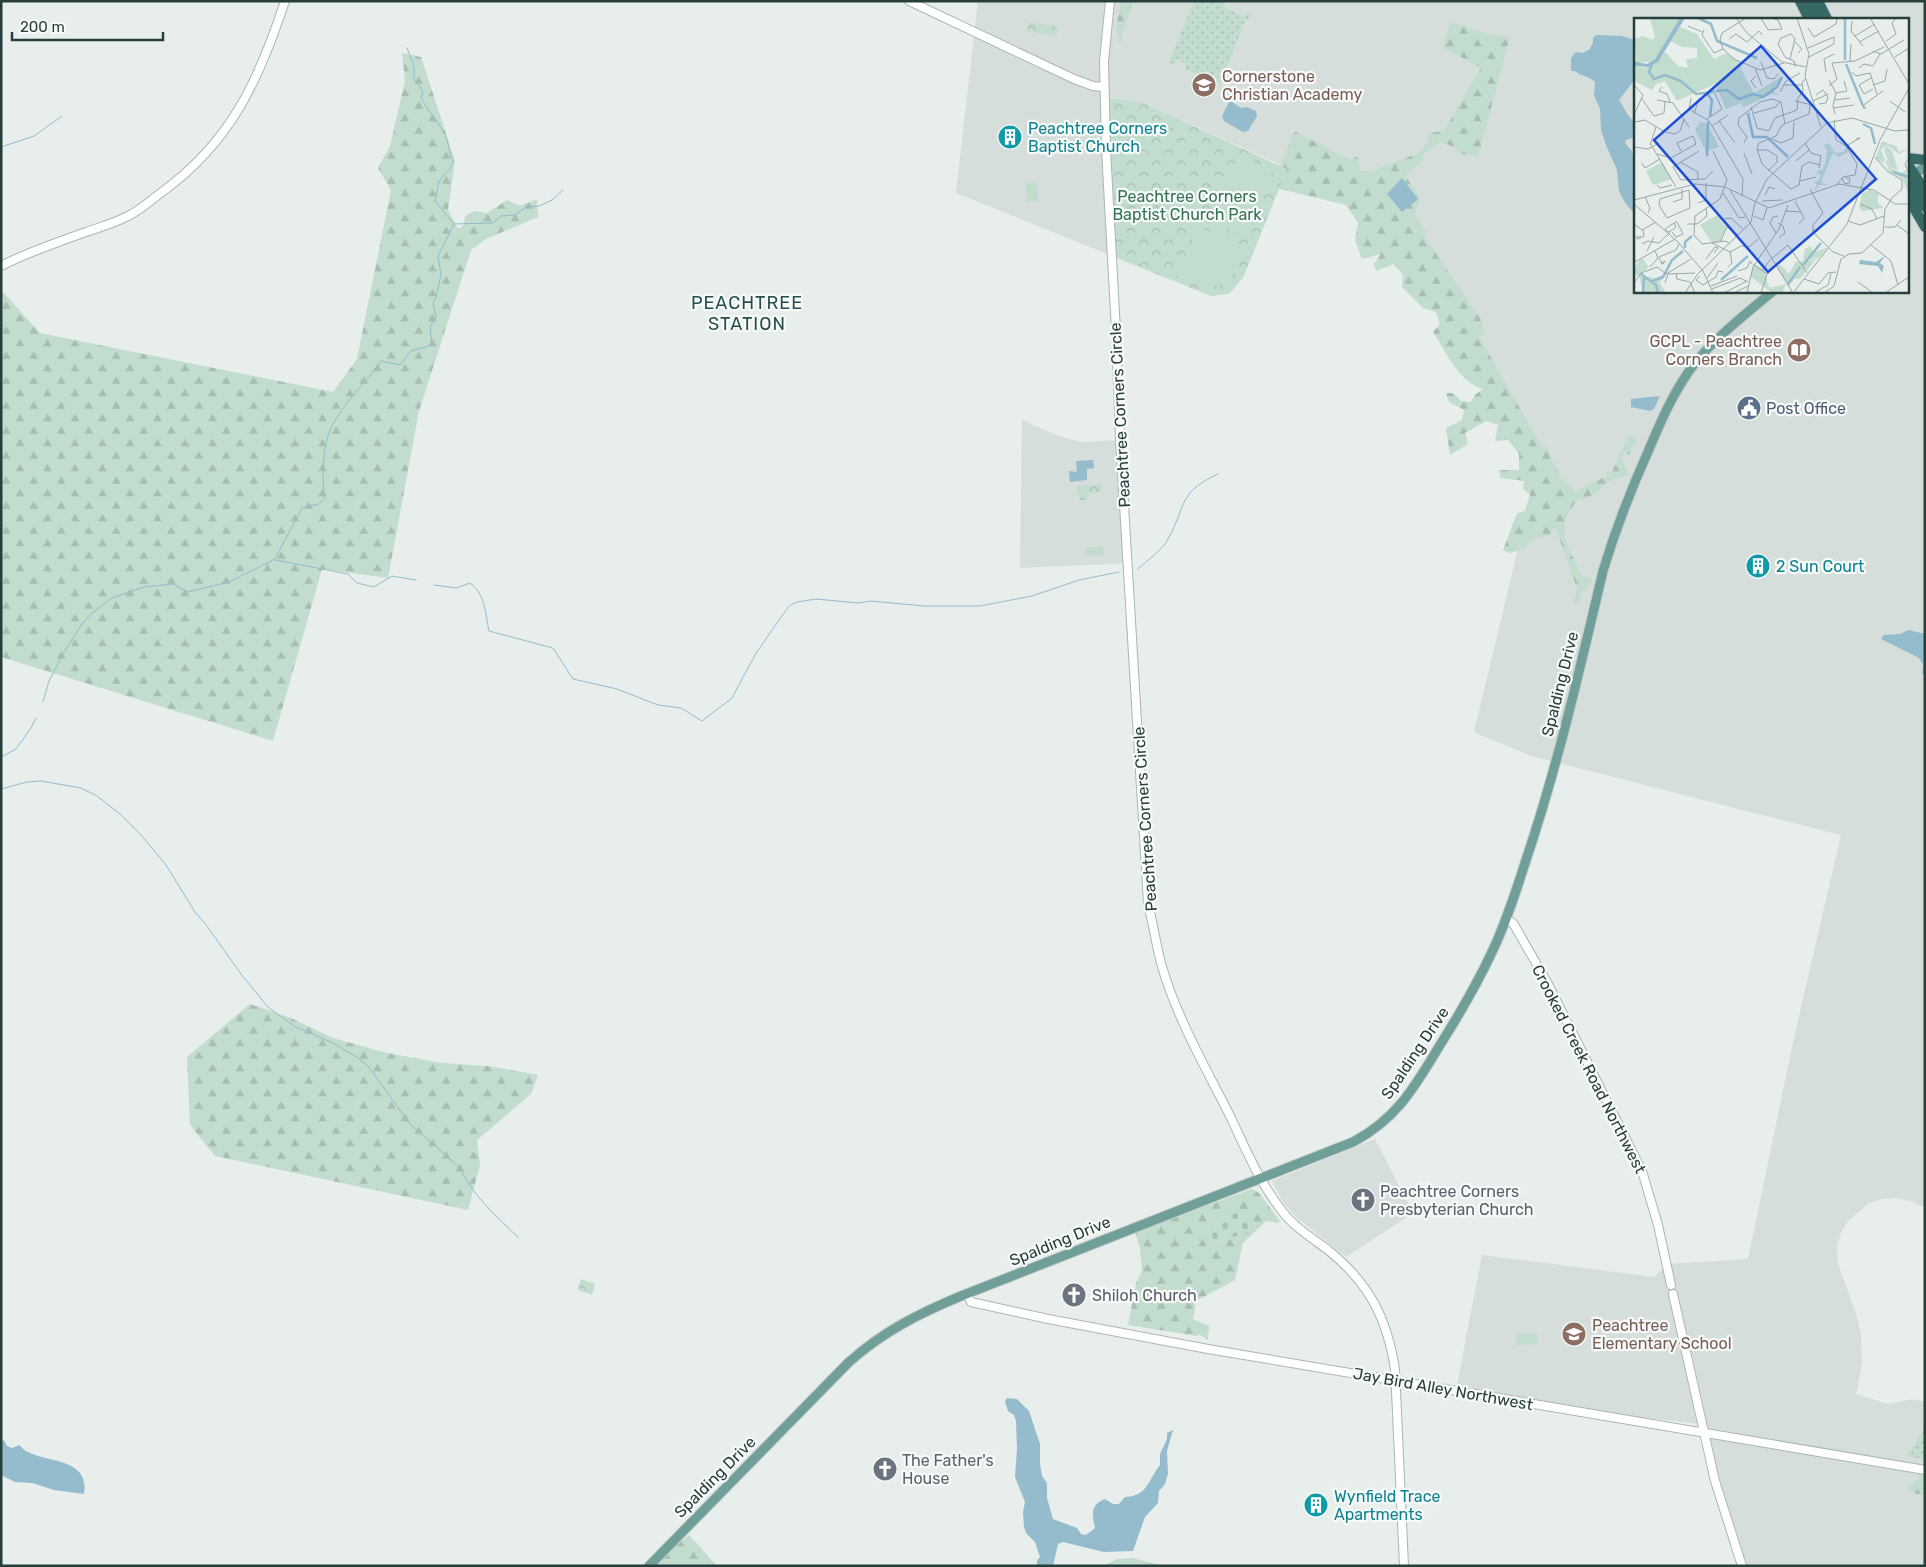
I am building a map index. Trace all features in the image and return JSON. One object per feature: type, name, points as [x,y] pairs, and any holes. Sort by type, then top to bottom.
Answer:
[{"type":"highway","points":[[1818,1],[1826,18]]},
{"type":"highway","points":[[1802,2],[1809,18]]},
{"type":"highway","points":[[1802,2],[1817,18]]},
{"type":"highway","points":[[1908,158],[1925,160]]},
{"type":"highway","points":[[1909,177],[1925,190]]},
{"type":"highway","points":[[1909,177],[1925,208]]},
{"type":"highway","points":[[1908,199],[1925,227]]},
{"type":"main road","points":[[1909,177],[1925,167]]},
{"type":"main road","name":"Spalding Drive","points":[[649,1566],[831,1380],[870,1343],[909,1319],[967,1294],[1353,1142],[1369,1133],[1390,1116],[1417,1082],[1463,1008],[1492,952],[1506,919],[1556,762],[1603,571],[1615,532],[1638,474],[1666,412],[1694,365],[1716,340],[1772,292]]},
{"type":"street","points":[[1,266],[60,241],[130,215],[183,177],[214,144],[246,98],[272,40],[285,1]]},
{"type":"street","points":[[909,1],[1074,79],[1093,86],[1104,87]]},
{"type":"street","name":"Peachtree Corners Circle","points":[[1110,1],[1104,61],[1104,87],[1120,438],[1148,904],[1161,963],[1174,998],[1192,1041],[1260,1178],[1282,1212],[1295,1225],[1343,1262],[1370,1294],[1382,1317],[1392,1352],[1395,1380],[1404,1566]]},
{"type":"street","name":"Crooked Creek Road Northwest","points":[[1506,919],[1513,923],[1548,984],[1642,1171],[1658,1225],[1672,1285]]},
{"type":"street","name":"Jay Bird Alley Northwest","points":[[967,1294],[971,1302],[1048,1319],[1217,1351],[1925,1470]]},
{"type":"street","points":[[1673,1294],[1715,1481],[1742,1566]]},
{"type":"shaded area","points":[[978,1],[1925,1],[1925,1208],[1911,1201],[1895,1198],[1869,1203],[1848,1221],[1841,1232],[1837,1246],[1838,1264],[1856,1313],[1861,1335],[1862,1364],[1856,1394],[1888,1404],[1912,1399],[1925,1402],[1925,1566],[1747,1566],[1701,1424],[1629,1416],[1456,1390],[1482,1255],[1654,1277],[1668,1264],[1748,1259],[1795,1033],[1841,835],[1531,756],[1474,732],[1536,474],[1499,401],[1368,204],[1141,102],[1111,98],[1112,256],[956,193]]},
{"type":"shaded area","points":[[1022,420],[1056,435],[1080,442],[1120,440],[1130,563],[1020,568]]},
{"type":"shaded area","points":[[1375,1139],[1413,1213],[1346,1257],[1296,1217],[1282,1201],[1272,1181]]},
{"type":"green space","points":[[1121,1],[1133,1],[1120,42],[1116,28]]},
{"type":"green space","points":[[1194,1],[1222,1],[1226,8],[1243,16],[1251,13],[1244,23],[1221,83],[1216,81],[1218,77],[1207,73],[1205,77],[1185,69],[1187,64],[1176,60],[1174,64],[1169,62]]},
{"type":"green space","points":[[1029,22],[1058,27],[1056,36],[1027,31]]},
{"type":"green space","points":[[1450,22],[1492,35],[1510,37],[1478,157],[1462,154],[1452,146],[1440,142],[1422,155],[1424,160],[1405,176],[1416,190],[1419,198],[1414,214],[1427,233],[1424,236],[1480,318],[1484,331],[1479,337],[1542,447],[1546,447],[1564,484],[1568,482],[1574,492],[1607,476],[1607,472],[1612,472],[1629,434],[1637,441],[1629,455],[1625,451],[1621,460],[1626,467],[1628,475],[1609,481],[1593,495],[1583,500],[1579,498],[1567,515],[1564,523],[1565,538],[1581,575],[1592,579],[1587,590],[1582,590],[1578,604],[1574,602],[1577,588],[1556,529],[1552,529],[1551,535],[1531,540],[1525,548],[1510,553],[1503,550],[1517,513],[1525,511],[1530,494],[1523,489],[1524,481],[1501,478],[1499,470],[1519,470],[1519,454],[1508,440],[1495,441],[1498,425],[1486,421],[1465,433],[1468,444],[1450,455],[1446,428],[1462,420],[1464,410],[1449,402],[1446,393],[1453,393],[1461,401],[1471,402],[1475,395],[1483,389],[1475,386],[1460,373],[1433,332],[1440,324],[1436,312],[1423,308],[1402,287],[1403,275],[1394,264],[1376,271],[1374,264],[1381,254],[1362,259],[1355,240],[1358,223],[1346,205],[1272,187],[1294,131],[1351,160],[1358,156],[1360,171],[1372,172],[1416,154],[1426,145],[1429,133],[1444,131],[1481,68],[1443,47]]},
{"type":"green space","points":[[402,53],[421,57],[455,161],[448,210],[458,229],[464,225],[465,216],[474,211],[487,213],[507,200],[520,206],[537,199],[538,217],[486,239],[471,250],[419,411],[388,578],[322,569],[273,741],[1,657],[1,290],[40,333],[333,392],[357,359],[391,190],[378,168],[390,146],[405,81]]},
{"type":"green space","name":"Peachtree Corners Baptist Church Park","points":[[1110,98],[1141,102],[1287,169],[1243,278],[1229,294],[1211,296],[1112,256]]},
{"type":"green space","points":[[1238,155],[1273,170],[1249,238],[1211,222]]},
{"type":"green space","points":[[1037,182],[1038,202],[1027,202],[1026,183]]},
{"type":"green space","points":[[1198,227],[1246,247],[1233,273],[1221,285],[1205,285],[1177,276]]},
{"type":"green space","points":[[1102,484],[1102,492],[1090,493],[1086,500],[1080,500],[1079,495],[1075,491],[1078,486]]},
{"type":"green space","points":[[1103,546],[1104,555],[1086,556],[1085,548]]},
{"type":"green space","points":[[250,1004],[291,1018],[333,1038],[383,1052],[441,1063],[488,1066],[538,1075],[531,1094],[477,1140],[480,1165],[468,1210],[215,1156],[190,1125],[187,1057]]},
{"type":"green space","points":[[1252,1189],[1259,1193],[1280,1221],[1278,1223],[1266,1221],[1243,1243],[1235,1280],[1196,1301],[1193,1319],[1209,1326],[1208,1340],[1199,1334],[1197,1336],[1128,1325],[1136,1283],[1142,1271],[1140,1248],[1135,1232]],"holes":[[[1237,1213],[1253,1230],[1213,1244],[1207,1223]]]},
{"type":"green space","points":[[1237,1213],[1253,1230],[1213,1244],[1207,1223]]},
{"type":"green space","points":[[581,1279],[595,1284],[592,1295],[578,1290]]},
{"type":"green space","points":[[1537,1333],[1538,1344],[1517,1345],[1516,1334]]},
{"type":"green space","points":[[1925,1429],[1925,1459],[1906,1456]]},
{"type":"green space","points":[[1921,1472],[1925,1473],[1925,1495],[1908,1492],[1910,1485],[1917,1480]]},
{"type":"green space","points":[[689,1535],[717,1566],[656,1566],[665,1555]]},
{"type":"green space","points":[[1132,1558],[1165,1566],[1103,1566],[1117,1559]]},
{"type":"water","points":[[1596,35],[1622,36],[1634,40],[1634,80],[1619,100],[1634,121],[1634,137],[1626,140],[1625,143],[1632,151],[1634,164],[1634,213],[1626,204],[1619,191],[1617,170],[1601,130],[1600,109],[1594,95],[1595,82],[1575,71],[1571,71],[1571,58],[1576,52],[1582,53],[1589,50],[1593,43],[1593,38]]},
{"type":"water","points":[[1229,102],[1241,108],[1247,107],[1256,111],[1257,116],[1248,131],[1243,132],[1224,121],[1222,116]]},
{"type":"water","points":[[1402,178],[1418,199],[1402,212],[1387,194]]},
{"type":"water","points":[[1660,396],[1654,409],[1650,411],[1631,407],[1631,399]]},
{"type":"water","points":[[1093,460],[1094,468],[1087,469],[1087,480],[1070,482],[1069,471],[1077,472],[1076,461]]},
{"type":"water","points":[[1909,630],[1925,634],[1925,677],[1922,673],[1923,665],[1919,658],[1881,639],[1884,635],[1900,634]]},
{"type":"water","points":[[1007,1398],[1017,1399],[1029,1411],[1040,1444],[1042,1476],[1047,1483],[1047,1498],[1053,1519],[1077,1528],[1081,1534],[1086,1535],[1095,1528],[1093,1510],[1100,1501],[1105,1499],[1113,1504],[1119,1504],[1125,1497],[1138,1494],[1147,1486],[1160,1465],[1160,1454],[1167,1439],[1167,1433],[1173,1430],[1167,1451],[1168,1474],[1165,1484],[1159,1491],[1158,1503],[1145,1517],[1133,1551],[1104,1552],[1063,1542],[1058,1544],[1053,1566],[1037,1566],[1037,1560],[1040,1557],[1035,1542],[1026,1533],[1024,1527],[1023,1512],[1025,1502],[1015,1477],[1016,1421],[1014,1415],[1008,1411],[1005,1402]]},
{"type":"water","points":[[4,1440],[7,1446],[12,1448],[19,1445],[36,1455],[74,1468],[81,1474],[84,1482],[84,1494],[54,1490],[32,1483],[15,1482],[1,1475],[1,1441]]},
{"type":"waterway","points":[[407,48],[414,66],[414,78],[423,92],[421,98],[445,134],[453,161],[451,167],[439,181],[435,201],[453,223]]},
{"type":"waterway","points":[[1,147],[34,136],[62,116]]},
{"type":"waterway","points":[[454,224],[493,223],[501,216],[515,215],[526,207],[539,206],[552,200],[563,190]]},
{"type":"waterway","points":[[43,702],[49,681],[64,652],[82,624],[91,614],[112,598],[144,587],[173,584],[188,592],[229,582],[275,559],[302,508],[319,504],[324,499],[323,481],[326,444],[328,435],[337,417],[381,361],[400,365],[411,351],[432,345],[430,327],[436,317],[433,303],[441,275],[438,256],[454,224]]},
{"type":"waterway","points":[[1138,569],[1165,544],[1189,494],[1196,487],[1218,474]]},
{"type":"waterway","points":[[276,560],[348,574],[357,583],[374,587],[392,576],[416,580]]},
{"type":"waterway","points":[[434,585],[456,588],[470,583],[482,599],[489,631],[553,648],[573,679],[617,689],[658,705],[681,708],[702,721],[732,698],[756,653],[789,606],[797,602],[816,599],[858,603],[871,601],[924,606],[980,606],[1032,596],[1079,580],[1119,572]]},
{"type":"waterway","points":[[1,757],[16,749],[36,718]]},
{"type":"waterway","points":[[1,789],[27,782],[41,781],[81,788],[97,796],[120,814],[141,835],[166,865],[195,912],[268,1007],[294,1026],[331,1042],[357,1057],[369,1067],[409,1123],[460,1168],[479,1197],[519,1238]]},
{"type":"place","name":"Cornerstone Christian Academy","points":[[1204,85]]},
{"type":"place","name":"Peachtree Corners Baptist Church","points":[[1010,137]]},
{"type":"place","name":"GCPL - Peachtree Corners Branch","points":[[1799,350]]},
{"type":"place","name":"Post Office","points":[[1749,408]]},
{"type":"place","name":"2 Sun Court","points":[[1758,566]]},
{"type":"place","name":"Peachtree Corners Presbyterian Church","points":[[1363,1200]]},
{"type":"place","name":"Shiloh Church","points":[[1074,1295]]},
{"type":"place","name":"Peachtree Elementary School","points":[[1574,1334]]},
{"type":"place","name":"The Father's House","points":[[885,1469]]},
{"type":"place","name":"Wynfield Trace Apartments","points":[[1316,1505]]},
{"type":"district","name":"PEACHTREE STATION","points":[[747,313]]}]
